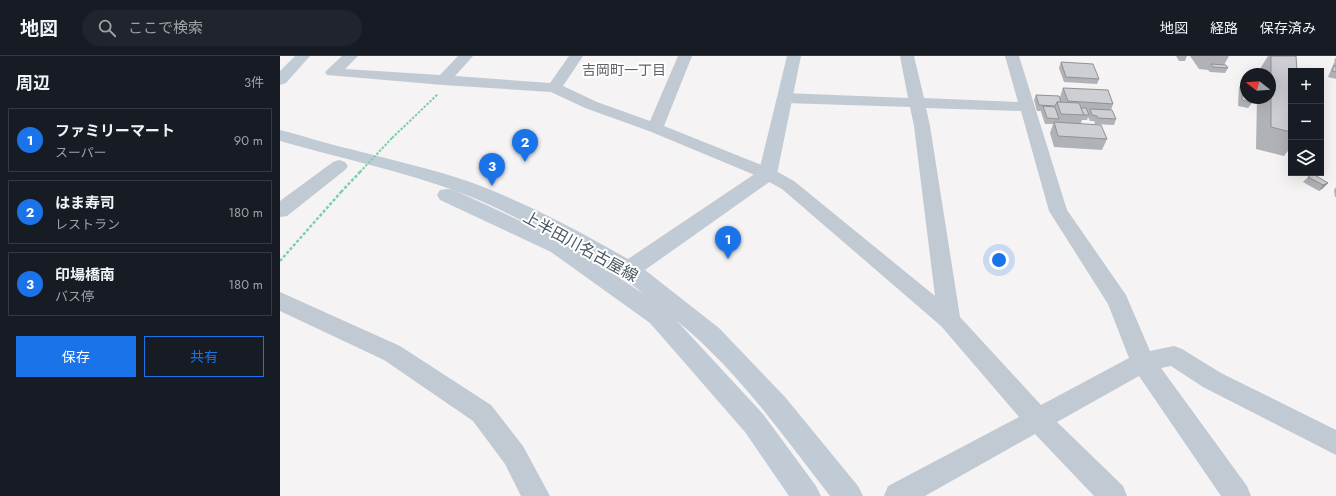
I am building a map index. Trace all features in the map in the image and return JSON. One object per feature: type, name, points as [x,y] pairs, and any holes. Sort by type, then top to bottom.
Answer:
[{"type":"main road","points":[[280,80],[304,56]]},
{"type":"main road","points":[[629,270],[768,174],[794,56]]},
{"type":"main road","name":"上半田川名古屋線","points":[[280,135],[346,154],[406,168],[467,188],[515,209],[576,239],[629,270],[711,334],[776,405],[848,496]]},
{"type":"main road","name":"上半田川名古屋線","points":[[280,150],[442,193],[551,244],[658,316],[754,423],[806,496]]},
{"type":"street","points":[[351,56],[332,72],[554,88],[591,105],[655,128],[768,174],[788,185],[949,320],[1038,420],[1113,496]]},
{"type":"street","points":[[443,81],[466,56]]},
{"type":"street","points":[[554,88],[576,56]]},
{"type":"street","points":[[655,128],[685,56]]},
{"type":"street","points":[[907,56],[916,104],[922,126],[949,320]]},
{"type":"street","points":[[1012,56],[1058,211],[1118,301],[1143,362],[1237,496]]},
{"type":"street","points":[[785,98],[1028,107]]},
{"type":"street","points":[[280,211],[338,166]]},
{"type":"street","points":[[280,301],[392,353],[482,412],[514,455],[536,496]]},
{"type":"street","points":[[898,496],[1143,362],[1174,356],[1212,380],[1336,443]]},
{"type":"path","points":[[280,261],[392,138],[436,97]]},
{"type":"building","points":[[1271,56],[1296,56],[1297,68],[1288,68],[1288,131],[1271,127],[1271,104],[1276,104],[1276,68],[1271,68]]},
{"type":"building","points":[[1061,62],[1093,64],[1099,79],[1066,77]]},
{"type":"building","points":[[1211,64],[1226,65],[1228,68],[1213,67]]},
{"type":"building","points":[[1334,66],[1336,66],[1336,72],[1332,71]]},
{"type":"building","points":[[1063,88],[1108,90],[1113,104],[1068,101]]},
{"type":"building","points":[[1036,95],[1059,96],[1061,102],[1057,102],[1055,106],[1039,105]]},
{"type":"building","points":[[1057,102],[1079,103],[1084,115],[1061,114]]},
{"type":"building","points":[[1043,106],[1055,107],[1059,119],[1047,118]]},
{"type":"building","points":[[1081,108],[1086,108],[1089,115],[1084,115]]},
{"type":"building","points":[[1090,109],[1112,110],[1116,119],[1098,118],[1097,116],[1092,115]]},
{"type":"building","points":[[1054,122],[1101,125],[1107,139],[1058,136]]},
{"type":"building","points":[[1316,176],[1328,183],[1323,185],[1308,177]]},
{"type":"place","name":"はま寿司","points":[[525,162]]},
{"type":"place","name":"印場橋南","points":[[492,186]]},
{"type":"place","name":"ファミリーマート","points":[[728,259]]},
{"type":"district","name":"吉岡町一丁目","points":[[624,70]]}]
